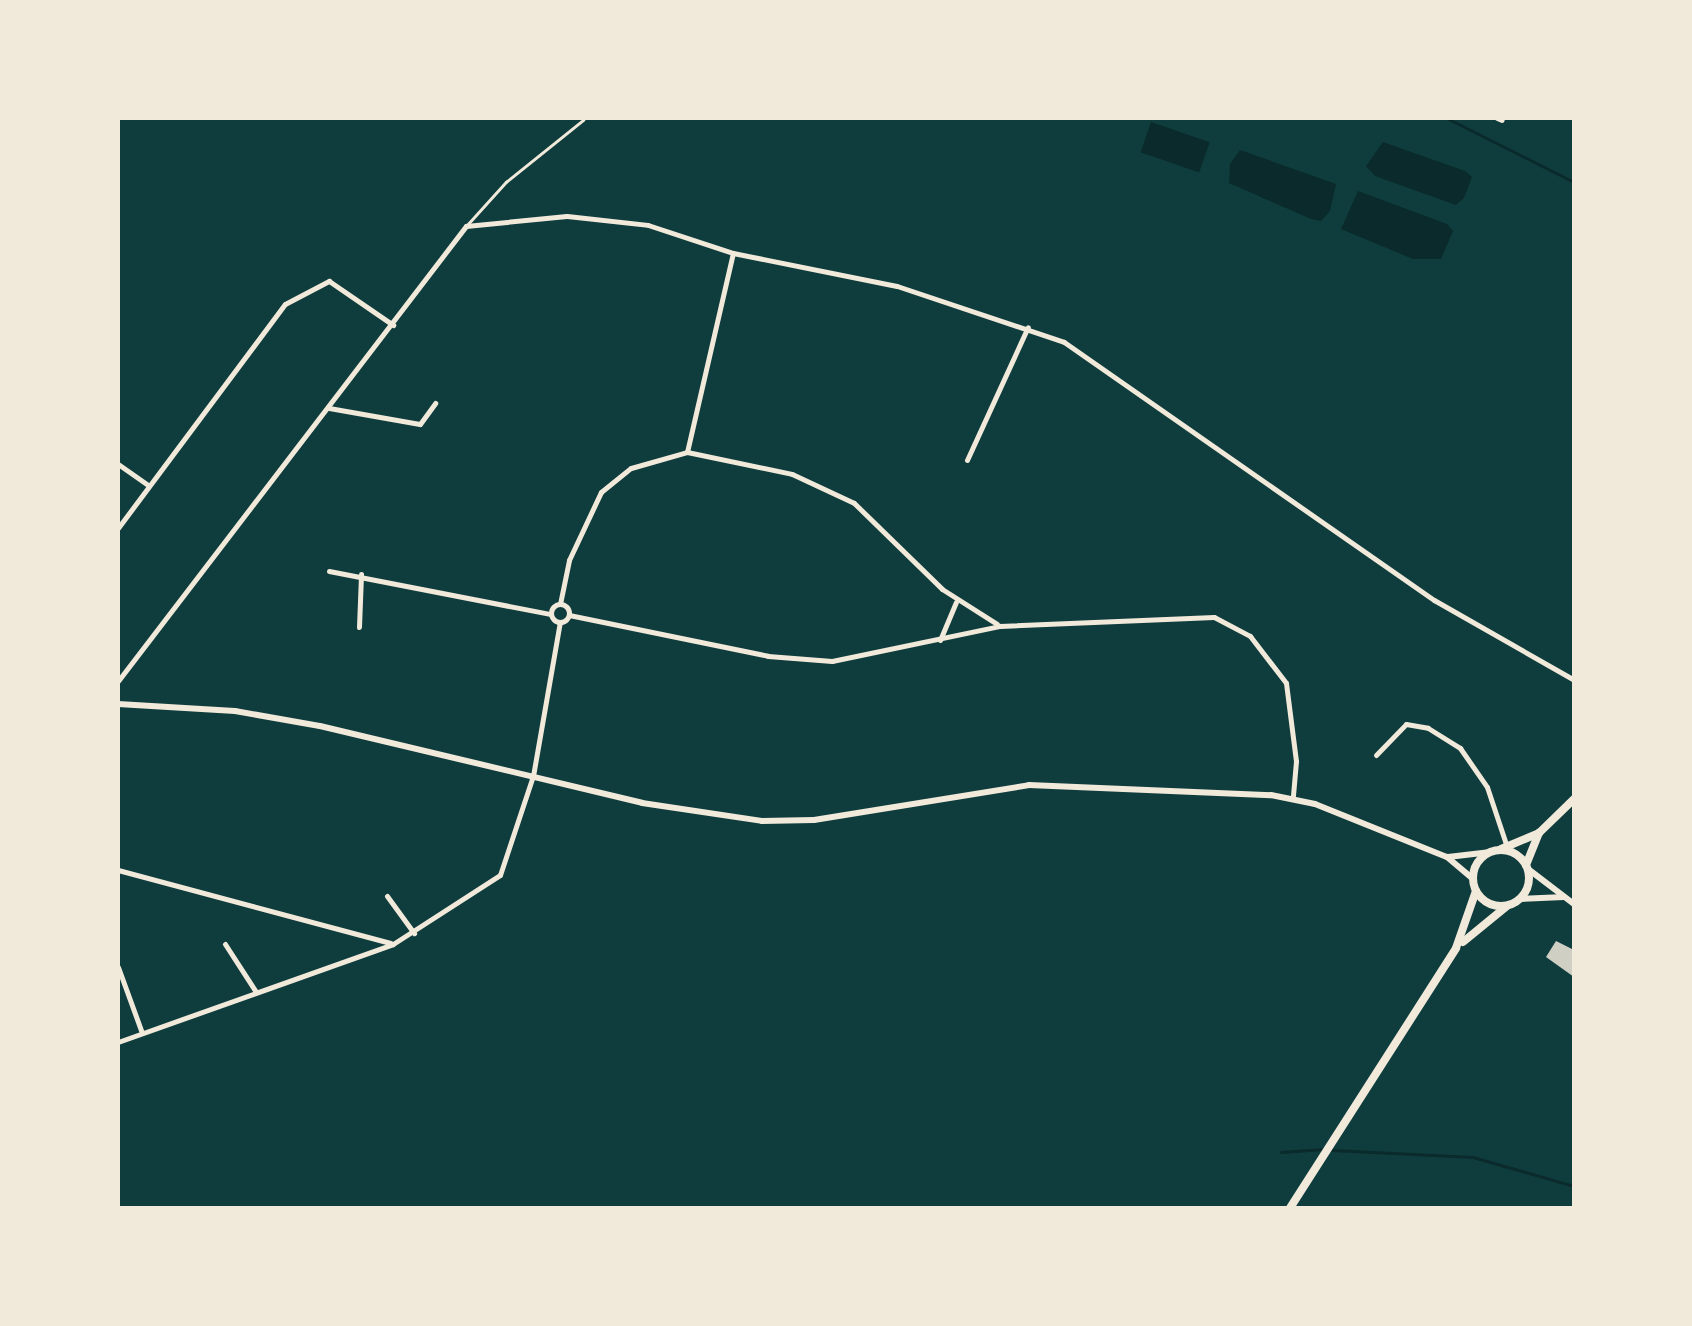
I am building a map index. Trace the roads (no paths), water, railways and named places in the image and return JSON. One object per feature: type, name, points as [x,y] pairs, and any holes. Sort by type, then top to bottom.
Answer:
[{"type":"highway","points":[[1508,905],[1490,904],[1476,890],[1473,879],[1493,852],[1538,834],[1574,799]]},
{"type":"highway","points":[[1456,948],[1519,900],[1538,834]]},
{"type":"highway","points":[[1493,852],[1517,855],[1527,867]]},
{"type":"highway","points":[[1290,1208],[1456,948],[1476,890]]},
{"type":"main road","points":[[118,704],[235,711],[642,803],[762,821],[814,820],[1028,785],[1293,798],[1447,858],[1473,879]]},
{"type":"main road","points":[[1447,858],[1493,852]]},
{"type":"main road","points":[[1527,867],[1574,904]]},
{"type":"main road","points":[[1519,900],[1565,898]]},
{"type":"street","points":[[118,680],[466,226],[498,221],[612,219],[733,253],[912,290],[1028,326],[1098,362],[1434,600],[1574,680]]},
{"type":"street","points":[[688,452],[733,253]]},
{"type":"street","points":[[118,528],[262,328],[315,283],[352,290],[393,325]]},
{"type":"street","points":[[966,460],[1028,326]]},
{"type":"street","points":[[329,408],[420,424],[436,403]]},
{"type":"street","points":[[551,614],[560,604],[569,560],[601,492],[631,468],[688,452],[792,474],[837,494],[956,600],[1000,626]]},
{"type":"street","points":[[118,464],[148,485]]},
{"type":"street","points":[[329,571],[361,574],[551,614],[560,622]]},
{"type":"street","points":[[358,628],[361,574]]},
{"type":"street","points":[[940,640],[956,600]]},
{"type":"street","points":[[560,604],[569,614],[812,661],[1000,626],[1199,614],[1250,636],[1286,683],[1296,761],[1293,798]]},
{"type":"street","points":[[118,1042],[393,944],[500,875],[532,776],[560,622],[569,614]]},
{"type":"street","points":[[1376,755],[1406,724],[1428,728],[1460,748],[1487,787],[1506,847]]},
{"type":"street","points":[[118,870],[393,944]]},
{"type":"street","points":[[387,896],[414,933]]},
{"type":"street","points":[[224,944],[256,992]]},
{"type":"street","points":[[118,968],[142,1033]]},
{"type":"lane","points":[[466,226],[506,182],[582,120]]},
{"type":"water","points":[[1151,122],[1210,142],[1199,172],[1141,152]]},
{"type":"water","points":[[1383,142],[1465,171],[1472,177],[1464,198],[1456,205],[1375,176],[1366,166]]},
{"type":"water","points":[[1240,150],[1336,184],[1330,211],[1321,221],[1311,219],[1229,183],[1230,164]]},
{"type":"water","points":[[1358,191],[1447,224],[1453,231],[1441,259],[1413,259],[1341,229]]},
{"type":"waterway","points":[[1447,118],[1574,182]]},
{"type":"waterway","points":[[1281,1152],[1324,1149]]},
{"type":"waterway","points":[[1332,1150],[1473,1157],[1574,1186]]}]
